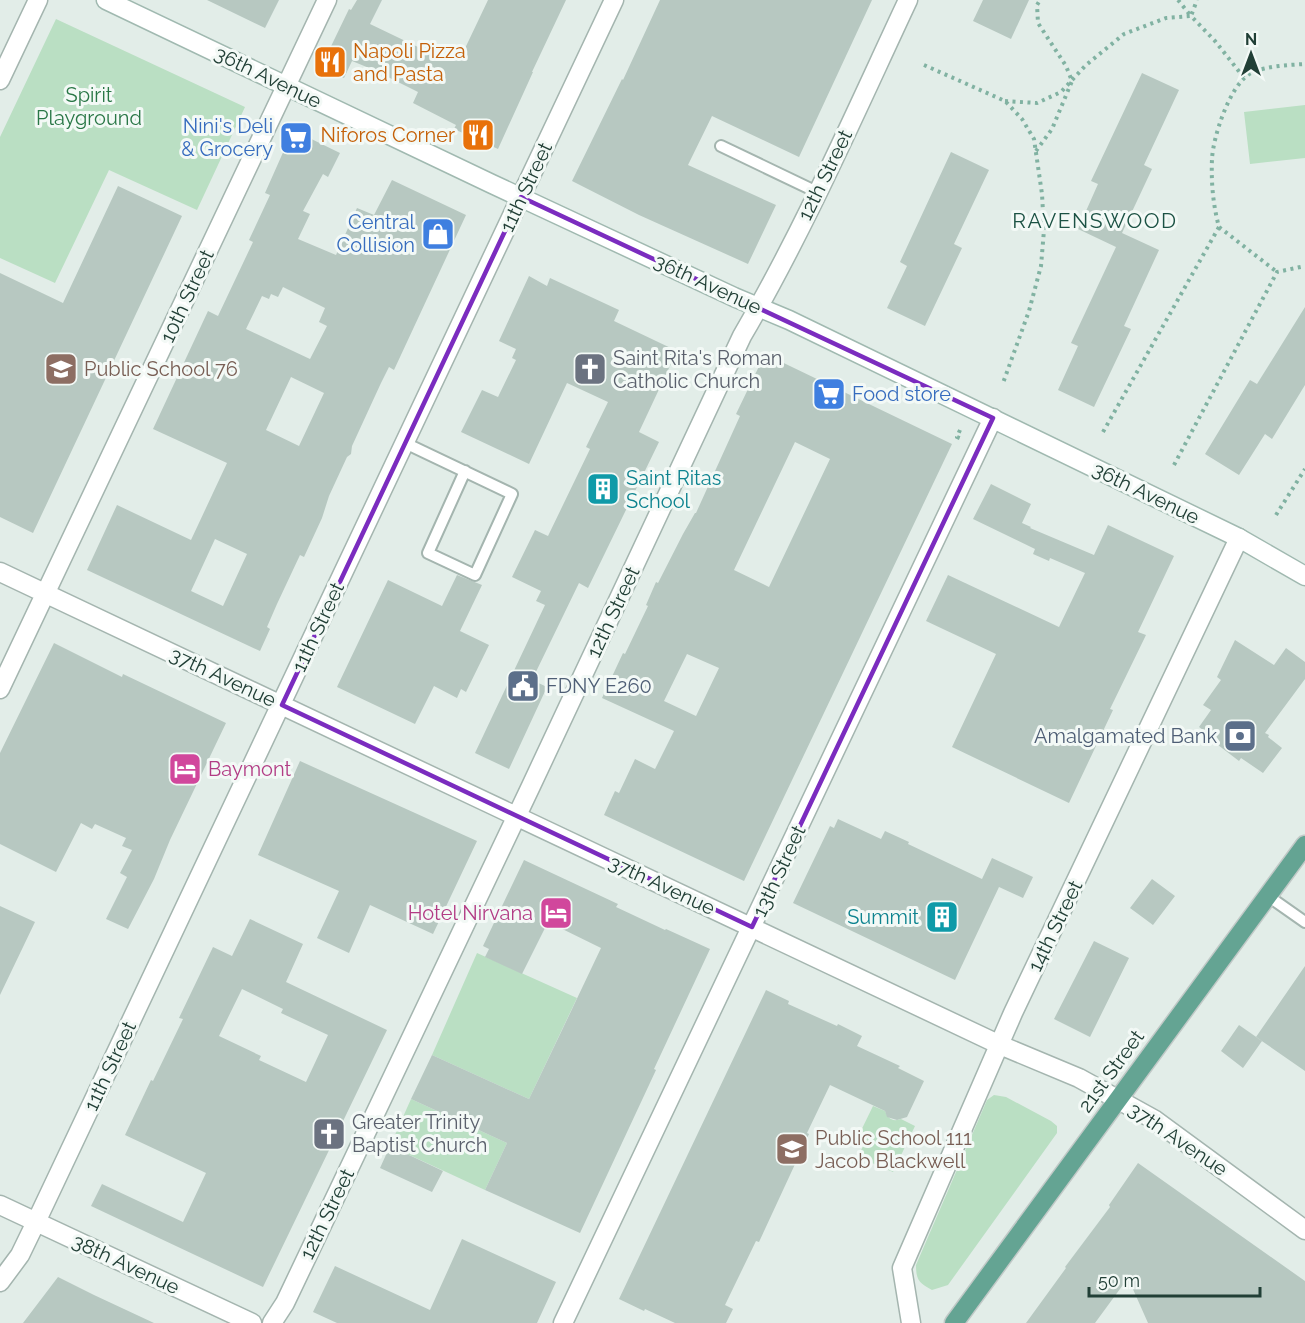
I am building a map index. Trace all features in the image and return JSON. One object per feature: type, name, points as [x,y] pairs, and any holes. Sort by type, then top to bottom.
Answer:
[{"type":"main road","name":"21st Street","points":[[954,1323],[1305,845]]},
{"type":"street","points":[[0,80],[38,0]]},
{"type":"street","name":"36th Avenue","points":[[106,0],[993,418],[1239,538],[1305,576]]},
{"type":"street","name":"10th Street","points":[[0,689],[327,0]]},
{"type":"street","name":"11th Street","points":[[0,1282],[20,1255],[36,1222],[614,0]]},
{"type":"street","name":"12th Street","points":[[272,1323],[285,1303],[517,816],[737,346],[818,192],[908,0]]},
{"type":"street","name":"13th Street","points":[[563,1323],[993,418]]},
{"type":"street","name":"14th Street","points":[[911,1323],[902,1268],[1022,993],[1239,538]]},
{"type":"street","name":"37th Avenue","points":[[0,572],[1000,1045],[1079,1078],[1155,1120],[1305,1230]]},
{"type":"street","name":"38th Avenue","points":[[0,1204],[252,1323]]},
{"type":"lane","points":[[721,146],[818,192]]},
{"type":"lane","points":[[405,443],[465,471],[512,494],[475,575],[428,553],[465,471]]},
{"type":"lane","points":[[1268,896],[1305,922]]},
{"type":"path","points":[[1035,152],[1052,129],[1072,81],[1066,66],[1038,22],[1037,5],[1040,0]]},
{"type":"path","points":[[1178,0],[1245,79]]},
{"type":"path","points":[[1191,16],[1197,0]]},
{"type":"path","points":[[924,65],[1005,101],[1037,103],[1061,92],[1086,65],[1124,34],[1166,18],[1191,16]]},
{"type":"path","points":[[1277,272],[1219,227],[1213,206],[1212,158],[1220,123],[1232,93],[1245,79],[1250,74],[1274,67],[1305,64]]},
{"type":"path","points":[[1003,383],[1029,311],[1041,266],[1044,230],[1042,194],[1034,139],[1022,119],[1005,101]]},
{"type":"path","points":[[1103,432],[1219,227]]},
{"type":"path","points":[[1174,465],[1277,272],[1305,266]]},
{"type":"path","points":[[960,430],[957,437],[963,439]]},
{"type":"path","points":[[1276,515],[1305,469]]},
{"type":"highlighted area","points":[[521,197],[993,418],[752,927],[282,705]]},
{"type":"green space","name":"Spirit Playground","points":[[56,19],[245,107],[197,210],[109,170],[55,283],[0,258],[0,137]]},
{"type":"green space","points":[[1305,105],[1305,158],[1250,164],[1244,112]]},
{"type":"green space","points":[[477,953],[577,998],[529,1099],[432,1055]]},
{"type":"green space","points":[[994,1095],[1006,1097],[1051,1121],[1057,1126],[1057,1133],[948,1285],[932,1290],[919,1280],[916,1265],[987,1100]]},
{"type":"green space","points":[[411,1099],[507,1143],[485,1190],[390,1146]]},
{"type":"green space","points":[[873,1106],[885,1111],[891,1119],[901,1119],[915,1126],[893,1172],[858,1157],[863,1146],[855,1143]]},
{"type":"building","points":[[207,0],[279,0],[265,28]]},
{"type":"building","points":[[357,0],[382,0],[370,24],[445,60],[447,56],[459,61],[488,0],[566,0],[498,149],[454,129],[456,125],[413,103],[418,92],[374,70],[352,61],[344,78],[321,67],[349,9],[351,10]]},
{"type":"building","points":[[660,0],[872,0],[799,157],[712,116],[688,165],[776,205],[748,264],[639,215],[572,181]]},
{"type":"building","points":[[983,0],[1029,0],[1011,39],[973,21]]},
{"type":"building","points":[[1142,73],[1179,90],[1144,165],[1152,169],[1122,233],[1159,250],[1124,326],[1131,329],[1094,407],[1058,390],[1078,346],[1071,343],[1116,247],[1078,229],[1098,184],[1091,181]]},
{"type":"building","points":[[293,130],[340,153],[328,177],[323,174],[303,211],[310,214],[298,239],[336,255],[357,208],[374,215],[392,180],[466,215],[394,370],[389,367],[381,383],[352,446],[351,454],[347,457],[329,496],[322,518],[304,557],[300,555],[277,604],[267,627],[270,629],[260,651],[87,570],[117,505],[191,540],[227,463],[153,429],[208,311],[218,316],[253,242],[249,240],[270,195],[265,193]],"holes":[[[283,287],[325,308],[319,322],[327,326],[310,359],[246,329],[262,296],[269,299],[271,294],[278,297]],[[291,377],[324,393],[299,446],[266,430]],[[215,539],[247,554],[223,606],[191,591]]]},
{"type":"building","points":[[951,152],[989,170],[954,244],[962,248],[925,326],[887,308],[907,266],[900,262]]},
{"type":"building","points":[[118,186],[182,216],[33,533],[0,517],[0,273],[63,303]]},
{"type":"building","points":[[529,276],[547,286],[550,278],[619,310],[614,321],[677,351],[639,432],[659,442],[588,588],[579,583],[532,680],[547,687],[509,769],[475,753],[545,605],[536,601],[541,591],[512,577],[535,530],[548,536],[590,449],[586,447],[608,402],[567,383],[529,464],[461,432],[482,390],[498,397],[516,360],[512,358],[516,349],[499,341]]},
{"type":"building","points":[[1305,307],[1305,385],[1272,439],[1265,434],[1239,475],[1205,454],[1250,380],[1257,384]]},
{"type":"building","points":[[765,354],[952,444],[744,881],[604,815],[615,791],[619,793],[635,759],[655,769],[674,731],[602,698],[648,606],[646,605],[656,582],[658,583],[696,513],[740,416],[736,414]],"holes":[[[795,442],[830,459],[769,587],[734,570]],[[687,654],[719,668],[696,716],[664,701]]]},
{"type":"building","points":[[991,484],[1031,504],[1022,523],[1094,555],[1108,525],[1174,556],[1138,632],[1146,635],[1110,709],[1113,710],[1069,803],[952,747],[996,654],[926,621],[948,575],[1059,627],[1085,573],[1050,558],[1049,561],[1033,554],[1035,549],[973,519]]},
{"type":"building","points":[[457,575],[482,585],[460,631],[489,645],[466,692],[461,689],[457,698],[434,686],[415,724],[337,687],[388,580],[442,606]]},
{"type":"building","points":[[1235,640],[1274,665],[1286,648],[1305,662],[1305,679],[1265,733],[1282,748],[1263,773],[1241,758],[1239,761],[1218,745],[1220,742],[1199,727],[1211,710],[1203,705],[1221,680],[1217,677]]},
{"type":"building","points":[[54,643],[122,677],[123,674],[226,723],[170,840],[154,879],[128,929],[106,919],[127,877],[120,873],[132,850],[122,846],[126,838],[95,824],[92,829],[81,823],[56,872],[0,844],[0,753]]},
{"type":"building","points":[[300,761],[477,841],[433,934],[370,905],[349,953],[317,938],[339,891],[258,855]]},
{"type":"building","points":[[838,819],[881,839],[885,831],[982,879],[992,858],[1033,877],[1023,898],[999,887],[955,980],[793,903],[830,826],[834,828]]},
{"type":"building","points":[[524,860],[618,904],[616,907],[710,949],[580,1233],[485,1190],[507,1143],[411,1099],[432,1055],[529,1099],[601,948],[548,922],[522,974],[485,957],[489,949],[483,946]]},
{"type":"building","points":[[1152,879],[1175,896],[1153,925],[1130,908]]},
{"type":"building","points":[[0,906],[35,922],[0,995]]},
{"type":"building","points":[[250,919],[303,944],[286,982],[387,1030],[263,1287],[91,1206],[102,1184],[183,1222],[206,1173],[125,1135],[183,1019],[179,1018],[213,947],[232,956]],"holes":[[[242,989],[283,1009],[281,1013],[328,1035],[306,1082],[259,1060],[261,1056],[219,1036]]]},
{"type":"building","points":[[1094,941],[1129,958],[1090,1037],[1054,1019]]},
{"type":"building","points":[[1305,966],[1305,1071],[1256,1037]]},
{"type":"building","name":"Public School 111 Jacob Blackwell","points":[[766,990],[789,1001],[788,1004],[862,1036],[857,1046],[900,1066],[898,1068],[924,1081],[907,1117],[897,1120],[887,1117],[885,1111],[830,1085],[759,1242],[756,1241],[725,1305],[733,1309],[726,1323],[675,1323],[619,1299]]},
{"type":"building","points":[[1239,1025],[1262,1041],[1243,1068],[1221,1051]]},
{"type":"building","points":[[390,1146],[443,1171],[432,1192],[380,1168]]},
{"type":"building","points":[[1138,1163],[1305,1281],[1305,1323],[1148,1323],[1128,1278],[1095,1323],[1026,1323],[1110,1207],[1109,1205]]},
{"type":"building","points":[[462,1239],[556,1282],[537,1323],[337,1323],[313,1312],[335,1266],[430,1310]]},
{"type":"building","points":[[58,1277],[94,1295],[154,1323],[23,1323]]},
{"type":"place","name":"Napoli Pizza and Pasta","points":[[330,62]]},
{"type":"place","name":"Niforos Corner","points":[[478,135]]},
{"type":"place","name":"Nini's Deli & Grocery","points":[[296,138]]},
{"type":"place","name":"Central Collision","points":[[438,234]]},
{"type":"place","name":"Public School 76","points":[[61,369]]},
{"type":"place","name":"Saint Rita's Roman Catholic Church","points":[[590,369]]},
{"type":"place","name":"Food store","points":[[829,394]]},
{"type":"place","name":"Saint Ritas School","points":[[603,489]]},
{"type":"place","name":"FDNY E260","points":[[523,686]]},
{"type":"place","name":"Amalgamated Bank","points":[[1240,736]]},
{"type":"place","name":"Baymont","points":[[185,769]]},
{"type":"place","name":"Hotel Nirvana","points":[[556,913]]},
{"type":"place","name":"Summit","points":[[942,917]]},
{"type":"place","name":"Greater Trinity Baptist Church","points":[[329,1134]]},
{"type":"place","name":"Public School 111 Jacob Blackwell","points":[[792,1149]]},
{"type":"district","name":"RAVENSWOOD","points":[[1095,220]]}]
